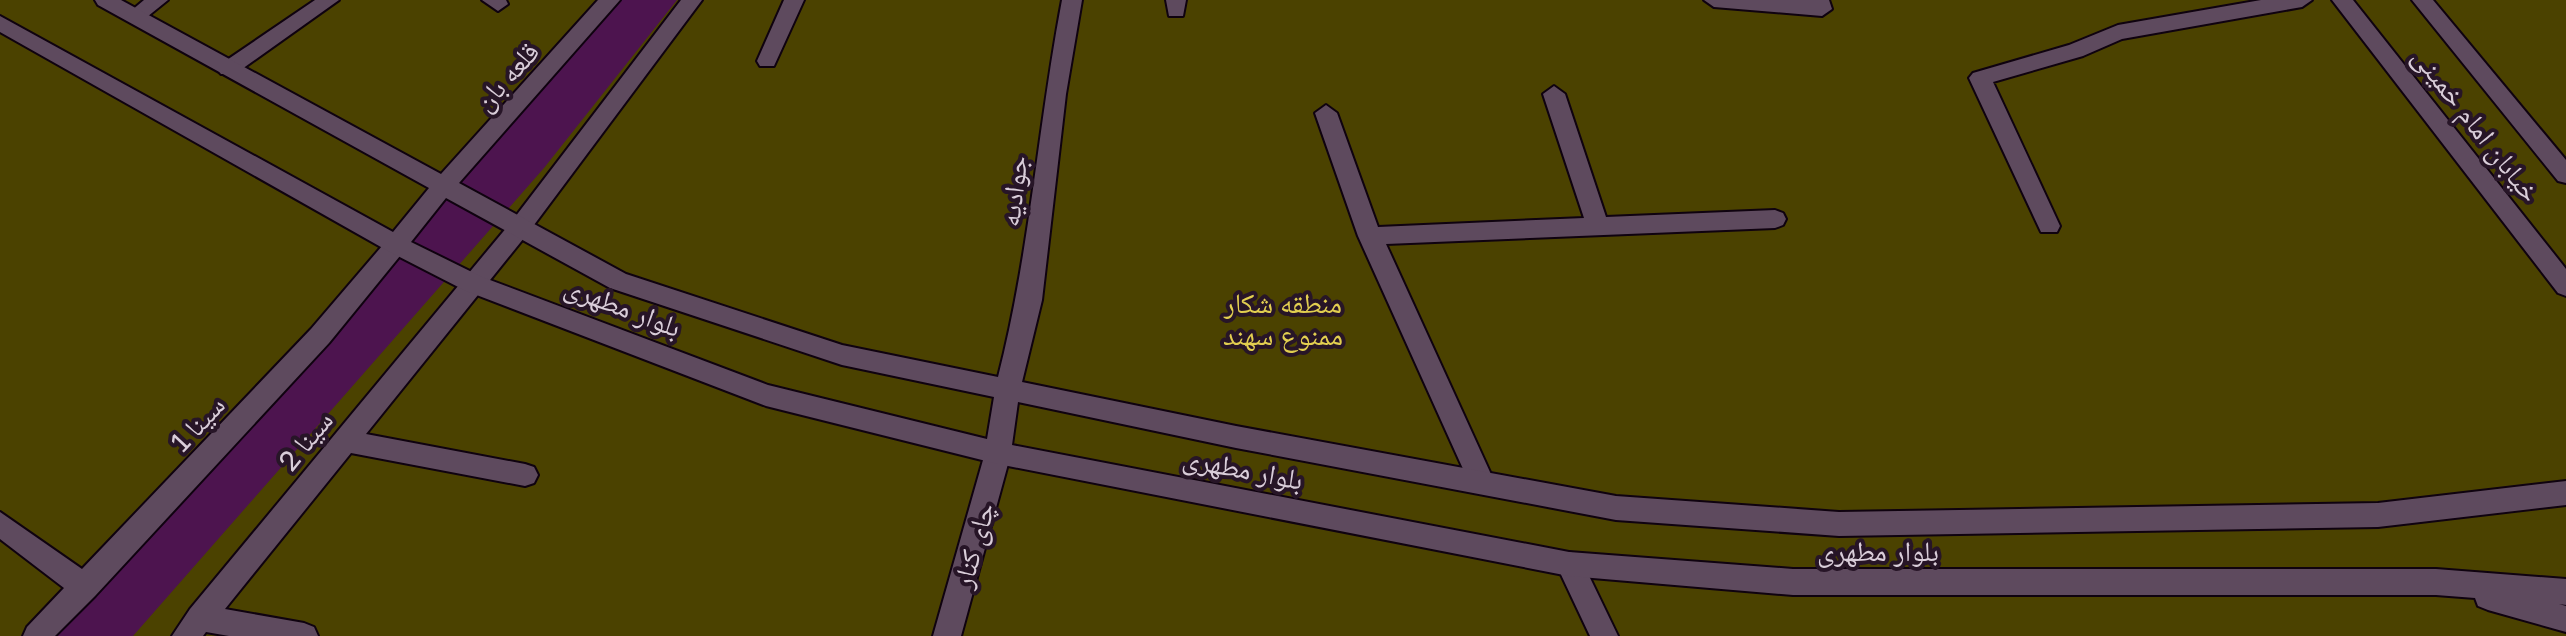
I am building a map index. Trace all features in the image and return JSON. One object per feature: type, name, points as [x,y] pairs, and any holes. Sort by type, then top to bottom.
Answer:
[{"type":"main road","name":"بلوار مطهری","points":[[105,0],[446,190],[618,281],[842,355],[1236,437],[1616,508],[1839,524],[2378,515],[2566,493]]},
{"type":"main road","points":[[135,16],[158,0]]},
{"type":"main road","points":[[228,69],[329,0]]},
{"type":"main road","name":"قلعه بان","points":[[400,247],[610,0]]},
{"type":"main road","name":"سینا 2","points":[[193,627],[345,441],[509,222],[692,0]]},
{"type":"main road","points":[[767,61],[794,0]]},
{"type":"main road","name":"جوادیه","points":[[998,453],[1008,388],[1030,300],[1055,94],[1072,0]]},
{"type":"main road","points":[[1714,0],[1822,9],[1819,0]]},
{"type":"main road","points":[[2049,226],[1980,78],[2076,51],[2118,32],[2302,0]]},
{"type":"main road","name":"خیابان امام خمینی","points":[[2342,0],[2566,286]]},
{"type":"main road","name":"خیابان امام خمینی","points":[[2422,0],[2566,175]]},
{"type":"main road","name":"بلوار مطهری","points":[[0,23],[400,247],[468,280],[766,395],[998,453],[1569,564],[1793,582],[2436,582],[2566,592]]},
{"type":"main road","points":[[1554,94],[1598,227]]},
{"type":"main road","points":[[1326,113],[1370,236],[1408,313],[1482,483]]},
{"type":"main road","points":[[1370,236],[1775,219]]},
{"type":"main road","name":"سینا 1","points":[[37,636],[400,247]]},
{"type":"main road","points":[[345,441],[525,475]]},
{"type":"main road","name":"چای کنار","points":[[947,636],[998,453]]},
{"type":"main road","points":[[0,524],[85,587]]},
{"type":"main road","points":[[1569,564],[1604,636]]},
{"type":"main road","points":[[2436,582],[2566,619]]},
{"type":"main road","points":[[193,627],[304,636]]},
{"type":"green space","name":"منطقه شکار ممنوع سهند","points":[[0,0],[2566,0],[2566,636],[0,636]]},
{"type":"waterway","points":[[78,636],[520,150],[646,0]]}]
